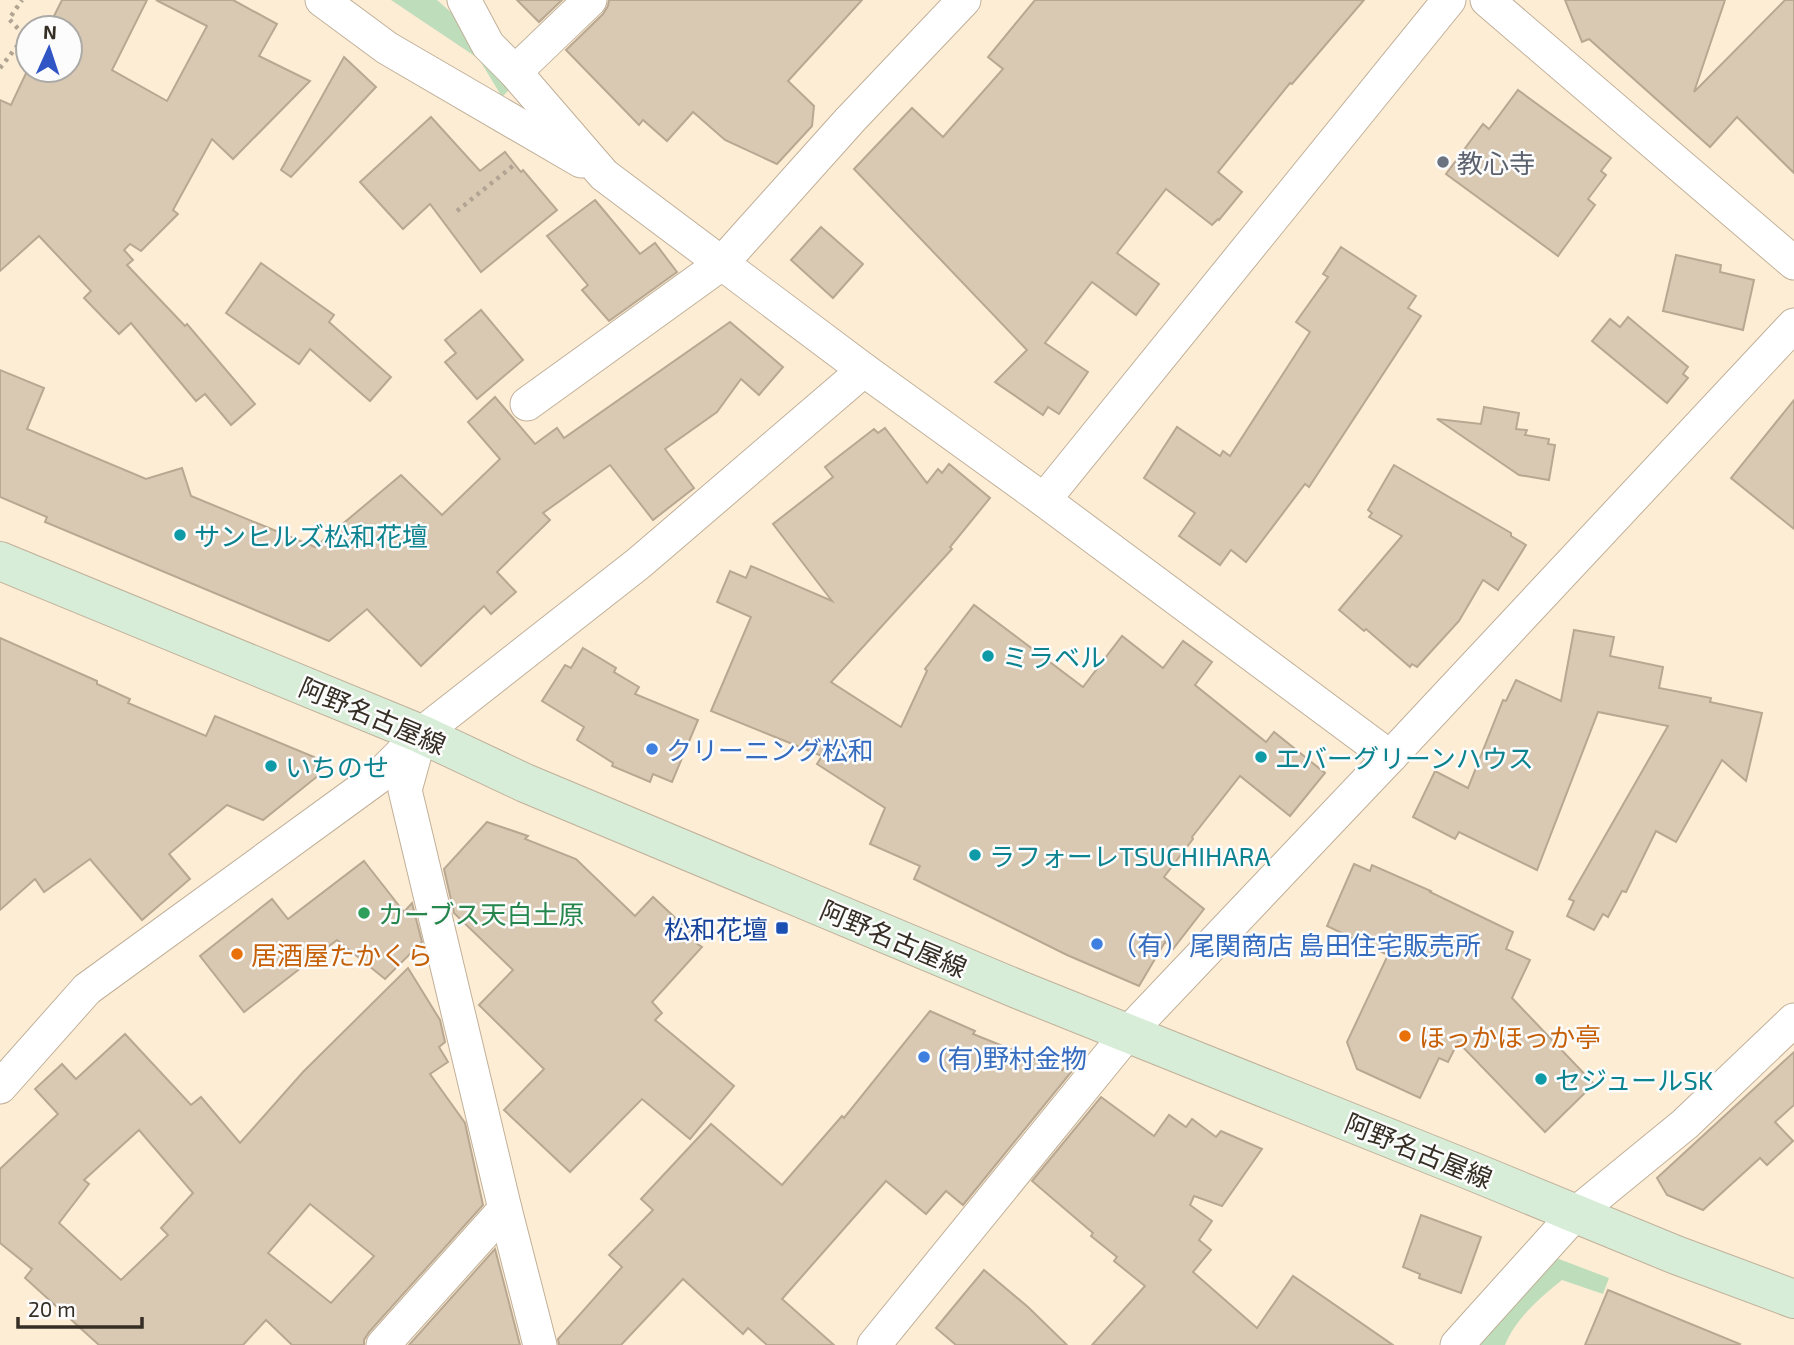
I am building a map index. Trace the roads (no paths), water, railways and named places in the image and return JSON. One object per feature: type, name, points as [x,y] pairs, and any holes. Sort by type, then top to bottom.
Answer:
[{"type":"main road","name":"阿野名古屋線","points":[[0,561],[421,734],[550,794],[1127,1034],[1676,1255],[1794,1299]]},
{"type":"street","points":[[322,0],[387,48],[604,175],[1390,757]]},
{"type":"street","points":[[464,0],[488,45],[604,175]]},
{"type":"street","points":[[514,72],[590,0]]},
{"type":"street","points":[[527,404],[721,264],[850,120],[964,0]]},
{"type":"street","points":[[1044,500],[1450,0]]},
{"type":"street","points":[[1487,0],[1794,262]]},
{"type":"street","points":[[874,1345],[1127,1034],[1794,325]]},
{"type":"street","points":[[0,1087],[87,989],[377,778],[421,734],[639,563],[864,370]]},
{"type":"street","points":[[421,734],[405,790],[540,1345]]},
{"type":"street","points":[[1457,1345],[1574,1214],[1685,1124],[1794,1020]]},
{"type":"street","points":[[383,1345],[505,1209]]},
{"type":"place","name":"教心寺","points":[[1443,162]]},
{"type":"place","name":"サンヒルズ松和花壇","points":[[180,535]]},
{"type":"place","name":"ミラベル","points":[[988,656]]},
{"type":"place","name":"クリーニング松和","points":[[652,749]]},
{"type":"place","name":"エバーグリーンハウス","points":[[1261,757]]},
{"type":"place","name":"いちのせ","points":[[271,766]]},
{"type":"place","name":"ラフォーレTSUCHIHARA","points":[[975,855]]},
{"type":"place","name":"カーブス天白土原","points":[[364,913]]},
{"type":"place","name":"松和花壇","points":[[782,928]]},
{"type":"place","name":"（有）尾関商店 島田住宅販売所","points":[[1097,944]]},
{"type":"place","name":"居酒屋たかくら","points":[[237,954]]},
{"type":"place","name":"ほっかほっか亭","points":[[1405,1036]]},
{"type":"place","name":"(有)野村金物","points":[[924,1057]]},
{"type":"place","name":"セジュールSK","points":[[1541,1079]]}]
